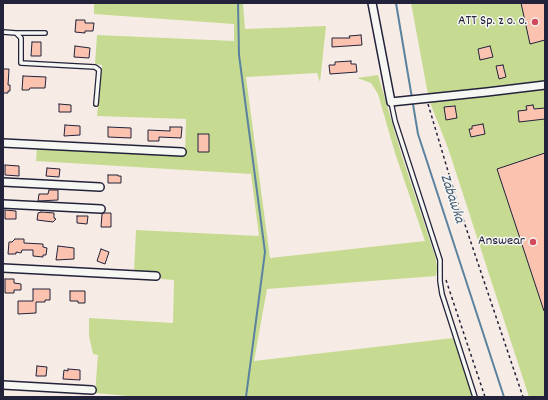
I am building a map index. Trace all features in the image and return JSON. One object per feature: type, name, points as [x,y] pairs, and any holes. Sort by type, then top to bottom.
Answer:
[{"type":"street","points":[[372,3],[391,102],[545,85]]},
{"type":"street","points":[[3,143],[182,152]]},
{"type":"street","points":[[3,182],[100,187]]},
{"type":"street","points":[[3,204],[102,209]]},
{"type":"street","points":[[3,268],[156,276]]},
{"type":"street","points":[[3,384],[92,390]]},
{"type":"lane","points":[[3,32],[45,33]]},
{"type":"lane","points":[[16,33],[21,38],[21,63],[95,67],[99,70],[96,104]]},
{"type":"lane","points":[[391,102],[395,120],[440,260],[440,281],[442,294],[475,397]]},
{"type":"path","points":[[426,98],[456,198],[523,397]]},
{"type":"path","points":[[441,267],[486,397]]},
{"type":"green space","points":[[94,3],[243,3],[245,29],[326,26],[320,82],[317,73],[246,77],[270,258],[425,241],[395,153],[378,94],[371,83],[357,78],[378,75],[401,153],[436,259],[436,276],[267,289],[254,361],[453,338],[471,391],[471,397],[129,397],[95,393],[98,355],[93,354],[89,336],[89,318],[173,323],[174,280],[161,279],[161,274],[134,273],[136,230],[259,236],[251,174],[36,161],[37,147],[185,153],[186,119],[97,116],[102,65],[95,64],[97,35],[234,41],[234,24],[94,14]]},
{"type":"green space","points":[[411,3],[545,3],[545,397],[529,397],[448,148],[429,100]]},
{"type":"building","name":"ATT Sp. z o. o.","points":[[521,3],[545,3],[545,40],[530,44]]},
{"type":"building","points":[[76,20],[85,20],[85,23],[94,23],[93,31],[85,31],[85,33],[75,32]]},
{"type":"building","points":[[361,35],[362,45],[332,47],[332,38],[350,38],[349,36]]},
{"type":"building","points":[[32,42],[41,42],[41,56],[31,56]]},
{"type":"building","points":[[75,46],[90,48],[89,58],[74,57]]},
{"type":"building","points":[[490,46],[493,57],[480,60],[478,49]]},
{"type":"building","points":[[351,61],[351,64],[356,64],[357,72],[330,74],[329,65],[335,65],[335,62]]},
{"type":"building","points":[[503,65],[506,77],[499,79],[496,66]]},
{"type":"building","points":[[3,69],[9,69],[8,85],[10,85],[10,91],[8,91],[8,93],[3,93]]},
{"type":"building","points":[[23,76],[46,77],[45,88],[30,88],[29,90],[22,90]]},
{"type":"building","points":[[59,104],[71,105],[71,112],[59,112]]},
{"type":"building","points":[[533,105],[534,109],[545,108],[545,119],[519,122],[518,111],[527,110],[526,106]]},
{"type":"building","points":[[455,106],[457,118],[446,120],[444,107]]},
{"type":"building","points":[[483,124],[485,134],[471,137],[469,129],[472,129],[472,126]]},
{"type":"building","points":[[65,125],[80,126],[80,135],[64,136]]},
{"type":"building","points":[[108,127],[131,128],[131,138],[108,137]]},
{"type":"building","points":[[170,127],[182,127],[181,138],[159,137],[159,141],[148,141],[148,130],[170,131]]},
{"type":"building","points":[[198,134],[209,134],[209,152],[198,152]]},
{"type":"building","name":"Answear","points":[[545,153],[545,311],[544,311],[497,169]]},
{"type":"building","points":[[5,165],[19,166],[19,176],[5,175]]},
{"type":"building","points":[[47,168],[60,169],[59,177],[46,176]]},
{"type":"building","points":[[108,175],[121,176],[121,183],[108,183]]},
{"type":"building","points":[[49,190],[58,190],[58,200],[38,201],[39,194],[48,194]]},
{"type":"building","points":[[5,210],[16,211],[16,219],[5,219]]},
{"type":"building","points":[[38,213],[54,213],[54,218],[56,219],[53,222],[37,220]]},
{"type":"building","points":[[111,213],[111,227],[101,227],[102,214]]},
{"type":"building","points":[[77,216],[88,216],[87,224],[77,223]]},
{"type":"building","points":[[15,239],[24,239],[24,243],[43,244],[43,247],[47,248],[46,255],[43,255],[43,257],[33,256],[33,250],[22,250],[21,253],[16,252],[16,254],[8,254],[9,242],[12,242]]},
{"type":"building","points":[[58,246],[74,248],[74,259],[56,260]]},
{"type":"building","points":[[101,249],[109,252],[105,264],[97,261]]},
{"type":"building","points":[[5,279],[14,279],[14,283],[21,284],[21,290],[14,290],[14,293],[5,293]]},
{"type":"building","points":[[33,289],[50,289],[50,300],[45,300],[45,302],[36,302],[36,313],[18,314],[18,301],[33,301]]},
{"type":"building","points":[[70,291],[85,291],[85,303],[70,301]]},
{"type":"building","points":[[37,366],[47,367],[46,376],[36,376]]},
{"type":"building","points":[[68,369],[80,370],[80,380],[63,379],[64,370],[68,371]]},
{"type":"waterway","points":[[238,3],[239,55],[265,252],[246,397]]},
{"type":"waterway","name":"Zabawka","points":[[396,3],[418,134],[504,397]]},
{"type":"place","name":"ATT Sp. z o. o.","points":[[535,22]]},
{"type":"place","name":"Answear","points":[[533,242]]}]
